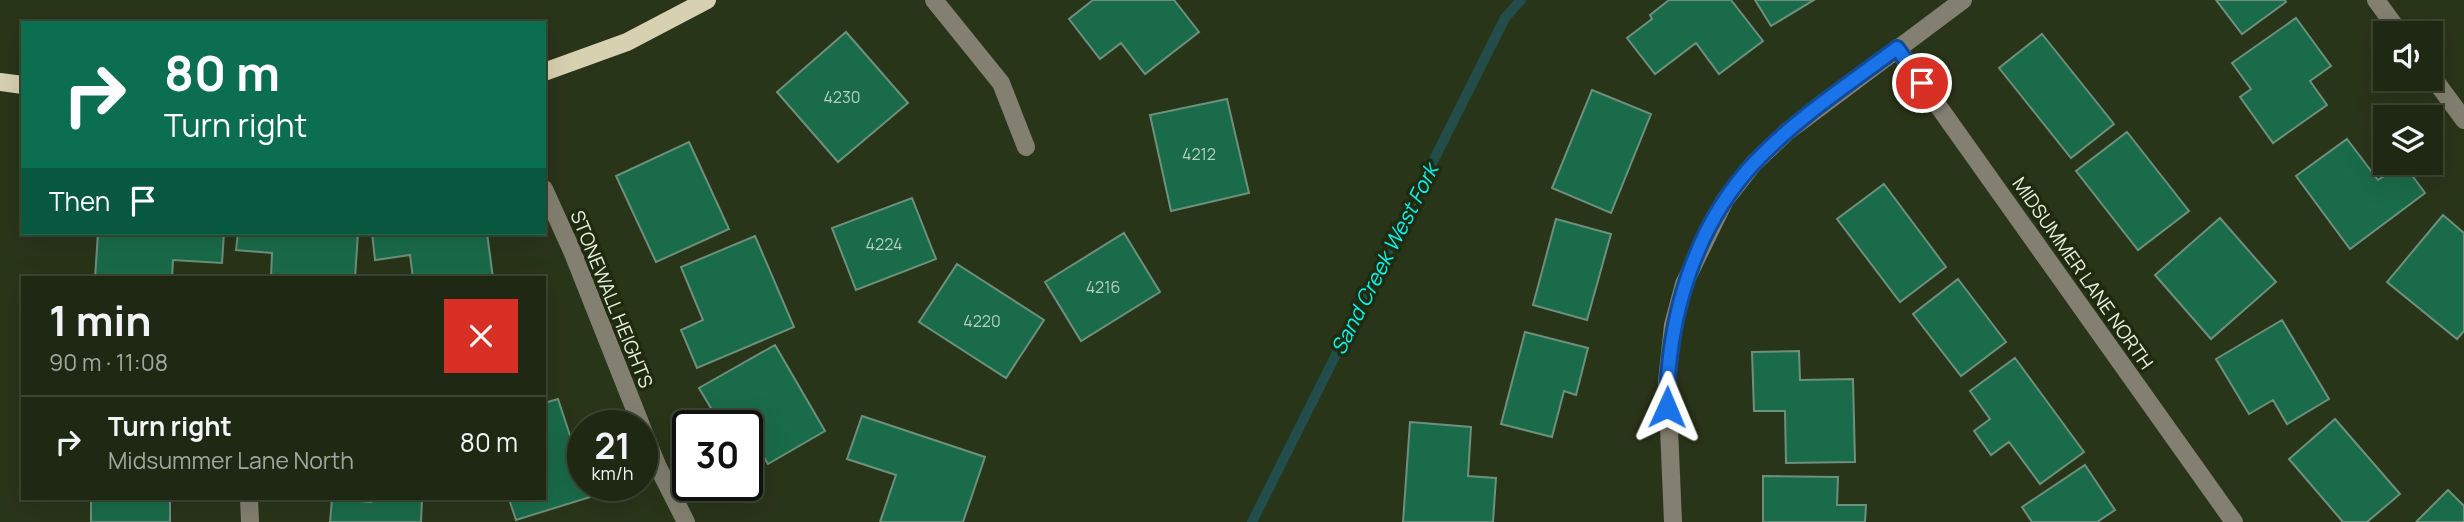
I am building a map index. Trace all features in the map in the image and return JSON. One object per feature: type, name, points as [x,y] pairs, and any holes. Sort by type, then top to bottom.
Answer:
[{"type":"main road","points":[[546,71],[628,42],[707,0]]},
{"type":"main road","points":[[0,82],[21,85]]},
{"type":"street","points":[[934,0],[1001,83],[1026,147]]},
{"type":"street","points":[[1673,522],[1667,382],[1673,325],[1684,284],[1725,200],[1754,163],[1788,131],[1963,0]]},
{"type":"street","points":[[2376,0],[2391,21]]},
{"type":"street","name":"MIDSUMMER LANE NORTH","points":[[1897,48],[2234,522]]},
{"type":"street","points":[[2443,91],[2464,120]]},
{"type":"street","name":"STONEWALL HEIGHTS","points":[[546,193],[572,251],[635,410]]},
{"type":"street","name":"STONEWALL HEIGHTS","points":[[658,466],[686,522]]},
{"type":"street","points":[[249,500],[250,522]]},
{"type":"building","points":[[1093,0],[1174,0],[1199,32],[1145,74],[1121,43],[1100,59],[1069,19]]},
{"type":"building","points":[[1669,0],[1731,0],[1763,41],[1719,74],[1696,43],[1655,74],[1627,38],[1652,19],[1650,15]]},
{"type":"building","points":[[1755,0],[1814,0],[1771,26]]},
{"type":"building","points":[[2216,0],[2285,0],[2286,2],[2242,34]]},
{"type":"building","points":[[2296,18],[2331,66],[2310,81],[2327,105],[2273,143],[2240,97],[2251,89],[2232,63]]},
{"type":"building","points":[[846,32],[908,103],[838,162],[777,92]]},
{"type":"building","points":[[2042,34],[2114,124],[2071,158],[1999,68]]},
{"type":"building","points":[[1592,90],[1651,114],[1611,213],[1552,188]]},
{"type":"building","points":[[1227,99],[1249,193],[1171,211],[1150,115]]},
{"type":"building","points":[[2127,132],[2189,211],[2138,250],[2076,171]]},
{"type":"building","points":[[2347,139],[2378,180],[2385,175],[2412,175],[2425,193],[2350,249],[2296,176]]},
{"type":"building","points":[[689,142],[729,229],[656,262],[616,176]]},
{"type":"building","points":[[1884,184],[1946,267],[1900,302],[1837,219]]},
{"type":"building","points":[[912,198],[936,259],[856,290],[832,228]]},
{"type":"building","points":[[2443,215],[2464,233],[2464,331],[2457,339],[2387,282]]},
{"type":"building","points":[[2220,218],[2276,282],[2211,339],[2155,275]]},
{"type":"building","points":[[1556,219],[1611,234],[1587,320],[1533,305]]},
{"type":"building","points":[[1124,233],[1160,292],[1081,341],[1045,282]]},
{"type":"building","points":[[98,235],[224,235],[222,263],[173,260],[172,276],[95,276]]},
{"type":"building","points":[[238,235],[358,235],[355,276],[271,276],[272,253],[236,250]]},
{"type":"building","points":[[372,235],[487,235],[493,276],[413,276],[410,255],[375,260]]},
{"type":"building","points":[[755,236],[794,327],[697,368],[681,330],[703,320],[681,267]]},
{"type":"building","points":[[957,264],[1044,320],[1006,378],[919,322]]},
{"type":"building","points":[[1958,279],[2006,342],[1961,376],[1913,314]]},
{"type":"building","points":[[2282,320],[2329,399],[2287,424],[2273,400],[2249,414],[2216,359]]},
{"type":"building","points":[[1525,332],[1588,348],[1576,395],[1564,391],[1552,437],[1501,424]]},
{"type":"building","points":[[775,345],[825,431],[768,464],[763,456],[763,410],[712,410],[699,388]]},
{"type":"building","points":[[1799,351],[1800,380],[1853,379],[1855,462],[1786,463],[1785,411],[1754,411],[1752,352]]},
{"type":"building","points":[[2015,358],[2084,452],[2040,484],[2009,442],[1991,455],[1974,431],[1990,419],[1970,391]]},
{"type":"building","points":[[558,399],[567,426],[567,501],[577,501],[516,520],[509,500],[546,500],[546,402]]},
{"type":"building","points":[[862,416],[985,457],[963,522],[880,522],[896,475],[847,459]]},
{"type":"building","points":[[2335,419],[2400,494],[2367,522],[2343,522],[2289,459]]},
{"type":"building","points":[[1410,422],[1471,427],[1468,476],[1496,478],[1493,522],[1403,522]]},
{"type":"building","points":[[2085,465],[2115,510],[2097,522],[2032,522],[2022,507]]},
{"type":"building","points":[[1763,476],[1838,477],[1837,505],[1866,505],[1865,522],[1763,522]]},
{"type":"building","points":[[2448,490],[2464,506],[2464,522],[2416,522]]},
{"type":"building","points":[[91,500],[170,500],[170,522],[91,522]]},
{"type":"building","points":[[332,500],[422,500],[421,522],[330,522]]},
{"type":"waterway","name":"Sand Creek West Fork","points":[[1252,522],[1505,18],[1521,0]]},
{"type":"route","points":[[1667,407],[1673,325],[1684,284],[1725,200],[1754,163],[1788,131],[1897,48],[1922,83]]}]
